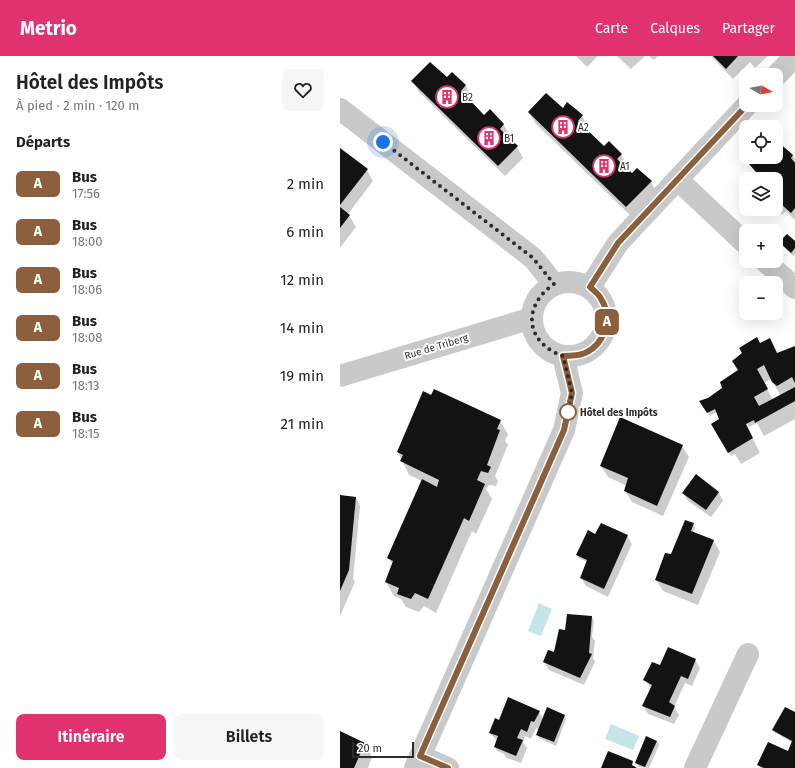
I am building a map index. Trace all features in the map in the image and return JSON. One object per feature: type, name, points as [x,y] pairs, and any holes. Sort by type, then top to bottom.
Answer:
[{"type":"street","points":[[783,69],[795,56]]},
{"type":"street","points":[[340,108],[533,258],[554,284]]},
{"type":"street","points":[[590,287],[618,243],[741,112]]},
{"type":"street","points":[[678,180],[739,237]]},
{"type":"street","points":[[773,268],[795,288]]},
{"type":"street","points":[[565,281],[578,282],[590,287],[601,298],[606,310],[607,323],[603,336],[597,345],[586,353],[577,356],[563,356],[550,351],[540,343],[534,331],[532,318],[537,300],[543,292],[554,284],[565,281]]},
{"type":"street","name":"Rue de Triberg","points":[[340,376],[532,318]]},
{"type":"street","points":[[448,768],[418,762],[564,430],[572,393],[563,356]]},
{"type":"street","points":[[695,768],[748,654]]},
{"type":"water","points":[[539,603],[552,609],[541,636],[528,631]]},
{"type":"water","points":[[611,724],[639,736],[633,750],[605,739]]},
{"type":"building","points":[[713,56],[738,56],[726,69]]},
{"type":"building","points":[[430,62],[447,77],[452,72],[466,85],[461,91],[484,115],[490,109],[504,124],[500,129],[518,146],[498,166],[411,81]]},
{"type":"building","points":[[546,93],[563,108],[567,102],[583,115],[578,121],[604,146],[609,141],[622,154],[617,159],[632,173],[637,168],[652,181],[626,207],[528,112]]},
{"type":"building","points":[[783,146],[793,155],[791,158],[795,163],[795,208],[791,213],[783,206],[783,172],[756,172],[749,164],[783,164]]},
{"type":"building","points":[[340,148],[368,169],[340,205]]},
{"type":"building","points":[[340,207],[350,215],[340,228]]},
{"type":"building","points":[[787,234],[795,241],[795,248],[791,253],[783,246],[783,238]]},
{"type":"building","points":[[757,337],[760,343],[770,338],[777,353],[795,346],[795,383],[792,377],[777,386],[772,382],[764,365],[757,369],[768,389],[754,397],[759,406],[795,387],[795,401],[755,423],[754,420],[746,424],[753,438],[728,453],[711,424],[719,419],[715,409],[707,413],[699,401],[708,398],[722,388],[720,382],[738,370],[732,361],[742,353],[739,348]]},
{"type":"building","points":[[434,389],[501,420],[497,429],[500,430],[487,465],[491,467],[488,473],[481,471],[477,480],[485,484],[469,521],[464,518],[428,599],[415,593],[411,599],[397,594],[399,588],[385,582],[393,561],[387,558],[422,479],[437,487],[439,480],[400,461],[403,455],[397,452],[423,391],[431,395]]},
{"type":"building","points":[[620,417],[683,445],[657,506],[624,491],[628,478],[600,466]]},
{"type":"building","points":[[696,474],[719,492],[706,510],[682,493]]},
{"type":"building","points":[[340,495],[356,497],[349,570],[340,591]]},
{"type":"building","points":[[685,520],[694,523],[691,531],[714,540],[692,594],[655,580],[665,553],[671,554]]},
{"type":"building","points":[[601,523],[628,535],[604,589],[580,578],[587,560],[576,555],[588,530],[595,534]]},
{"type":"building","points":[[567,614],[592,616],[589,653],[592,654],[580,678],[543,662],[548,650],[554,652],[559,629],[565,630]]},
{"type":"building","points":[[668,647],[696,659],[688,679],[681,676],[669,702],[675,706],[670,717],[642,706],[652,685],[643,680],[652,662],[660,665]]},
{"type":"building","points":[[508,697],[540,711],[534,722],[531,721],[527,732],[521,729],[517,738],[523,740],[516,756],[494,747],[498,736],[489,733],[495,718],[499,720]]},
{"type":"building","points":[[547,707],[565,715],[554,742],[536,735]]},
{"type":"building","points":[[785,707],[795,712],[795,768],[764,768],[757,765],[768,742],[788,751],[792,741],[772,730]]},
{"type":"building","points":[[340,731],[365,743],[354,768],[340,768]]},
{"type":"building","points":[[646,736],[657,741],[645,767],[635,763]]},
{"type":"building","points":[[608,751],[633,761],[632,765],[637,768],[601,768]]},
{"type":"bus line","name":"A","points":[[448,768],[420,756],[451,689],[564,430],[572,393],[563,356],[577,356],[586,353],[597,345],[603,336],[607,323],[606,310],[601,298],[590,287],[618,243],[741,112]]},
{"type":"place","name":"B2","points":[[447,97]]},
{"type":"place","name":"A2","points":[[563,127]]},
{"type":"place","name":"B1","points":[[489,138]]},
{"type":"place","name":"A1","points":[[604,166]]},
{"type":"place","name":"Hôtel des Impôts","points":[[568,412]]},
{"type":"route","points":[[383,142],[533,258],[554,284],[543,292],[537,300],[532,318],[534,331],[540,343],[550,351],[563,356],[572,393],[568,412]]}]
